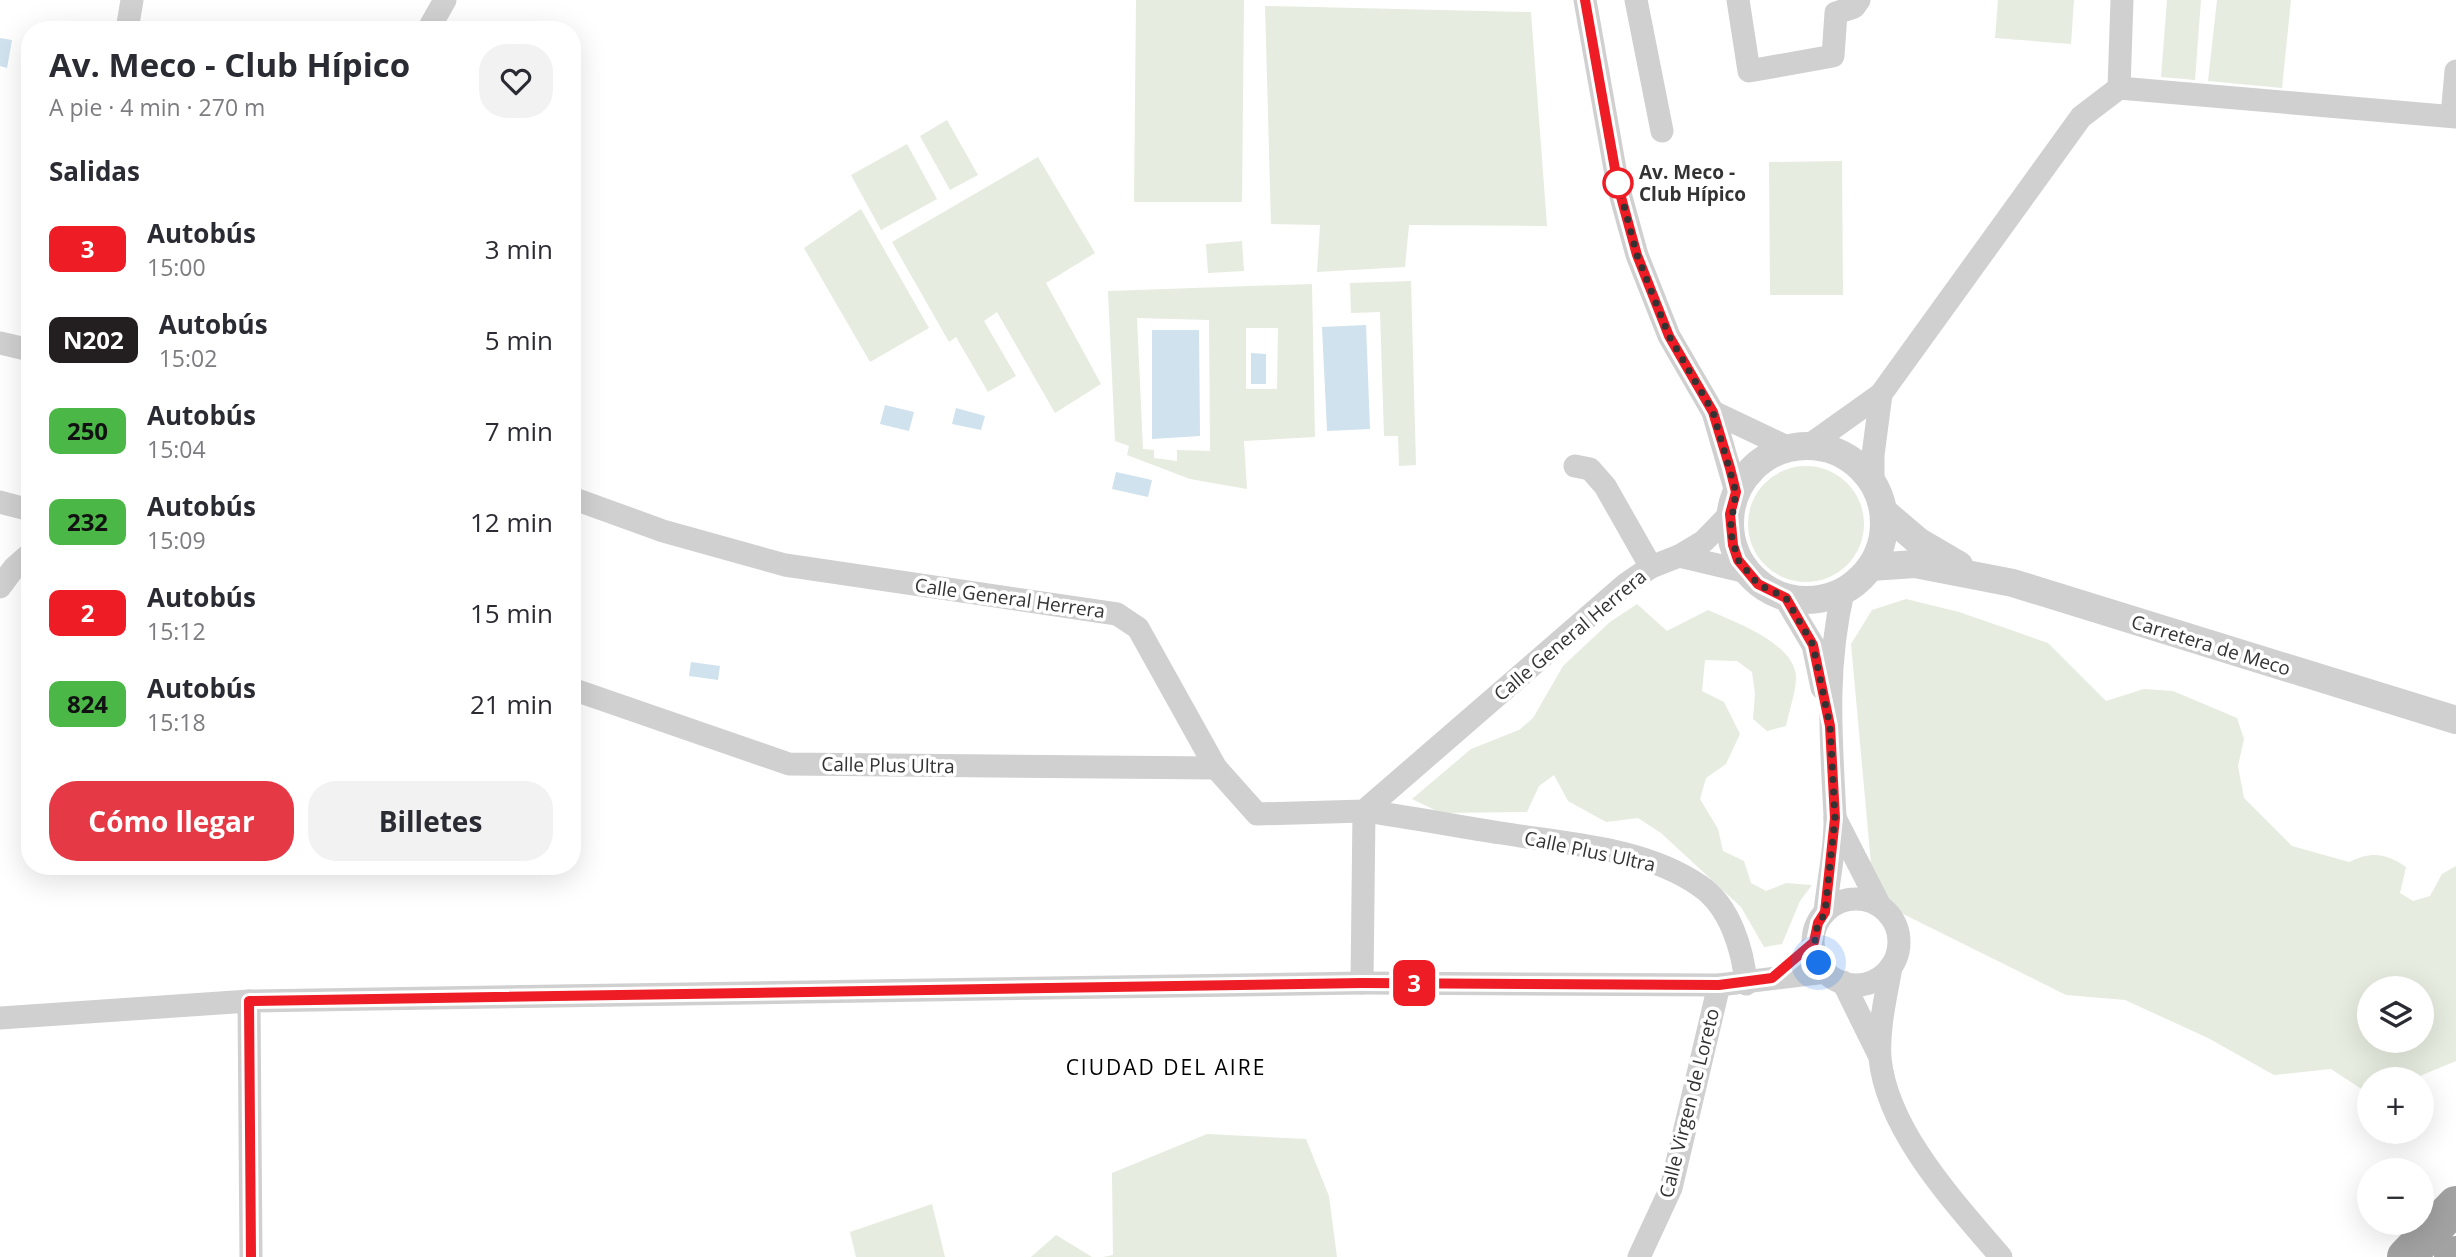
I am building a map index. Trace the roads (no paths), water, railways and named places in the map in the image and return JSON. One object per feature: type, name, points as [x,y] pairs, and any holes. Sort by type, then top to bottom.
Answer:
[{"type":"highway","points":[[2406,1257],[2456,1205]]},
{"type":"street","points":[[128,21],[132,0]]},
{"type":"street","points":[[433,21],[445,0]]},
{"type":"street","points":[[1586,0],[1618,186],[1637,255],[1669,336],[1713,412],[1733,503],[1733,545],[1747,572],[1758,584],[1786,598],[1805,601],[1843,592],[1871,567],[1883,541],[1884,512],[1873,481],[1873,455],[1881,394]]},
{"type":"street","points":[[1636,0],[1662,131]]},
{"type":"street","points":[[1738,0],[1749,71],[1833,56],[1836,13],[1854,6],[1859,0]]},
{"type":"street","points":[[2119,88],[2122,0]]},
{"type":"street","points":[[1733,503],[1758,464],[1799,447],[1881,394],[2081,117],[2119,88],[2454,116],[2456,71]]},
{"type":"street","points":[[0,343],[21,348]]},
{"type":"street","points":[[1713,412],[1799,447],[1824,447],[1852,459],[1873,481]]},
{"type":"street","points":[[1575,466],[1590,469],[1605,486],[1650,567]]},
{"type":"street","name":"Calle General Herrera","points":[[581,501],[663,531],[785,565],[1117,614],[1138,628],[1216,768],[1257,814],[1364,811],[1626,584],[1650,567],[1679,556],[1704,541],[1733,503]]},
{"type":"street","points":[[0,502],[21,508]]},
{"type":"street","points":[[1884,512],[1918,541],[1973,573]]},
{"type":"street","points":[[1679,556],[1747,572]]},
{"type":"street","points":[[0,587],[21,562]]},
{"type":"street","points":[[1871,567],[1914,564],[1973,573]]},
{"type":"street","name":"Carretera de Meco","points":[[1973,573],[2013,583],[2453,720]]},
{"type":"street","points":[[1825,912],[1835,818],[1830,726],[1832,642],[1843,592]]},
{"type":"street","points":[[1786,598],[1813,645],[1830,726]]},
{"type":"street","name":"Calle Plus Ultra","points":[[581,692],[789,764],[1216,768]]},
{"type":"street","points":[[1362,983],[1364,811]]},
{"type":"street","name":"Calle Plus Ultra","points":[[1364,811],[1606,850],[1667,867],[1703,887],[1724,914],[1743,954],[1746,984]]},
{"type":"street","points":[[1835,818],[1880,906],[1895,923],[1898,934],[1899,946],[1891,967],[1882,1022],[1880,1058]]},
{"type":"street","points":[[1880,906],[1855,899],[1834,905],[1818,923],[1814,942],[1819,963],[1835,977],[1854,985],[1874,980],[1891,967]]},
{"type":"street","points":[[1772,978],[1814,942]]},
{"type":"street","points":[[0,1018],[249,1001],[1362,983],[1719,985],[1746,984],[1772,978],[1835,977]]},
{"type":"street","points":[[1835,977],[1880,1058],[1889,1096],[1928,1171],[2001,1257]]},
{"type":"street","name":"Calle Virgen de Loreto","points":[[1639,1257],[1671,1188],[1719,985]]},
{"type":"street","points":[[249,1001],[251,1257]]},
{"type":"water","points":[[0,38],[12,40],[7,68],[0,66]]},
{"type":"water","points":[[1366,325],[1370,429],[1327,431],[1322,327]]},
{"type":"water","points":[[1152,330],[1199,330],[1200,436],[1152,439]]},
{"type":"water","points":[[1251,353],[1266,354],[1266,384],[1251,384]]},
{"type":"water","points":[[885,405],[914,412],[909,431],[880,424]]},
{"type":"water","points":[[956,408],[985,416],[981,430],[952,424]]},
{"type":"water","points":[[1116,472],[1152,480],[1148,497],[1112,489]]},
{"type":"water","points":[[691,662],[720,666],[718,680],[689,676]]},
{"type":"place","name":"Av. Meco - Club Hípico","points":[[1618,183]]},
{"type":"district","name":"CIUDAD DEL AIRE","points":[[1166,1067]]}]
